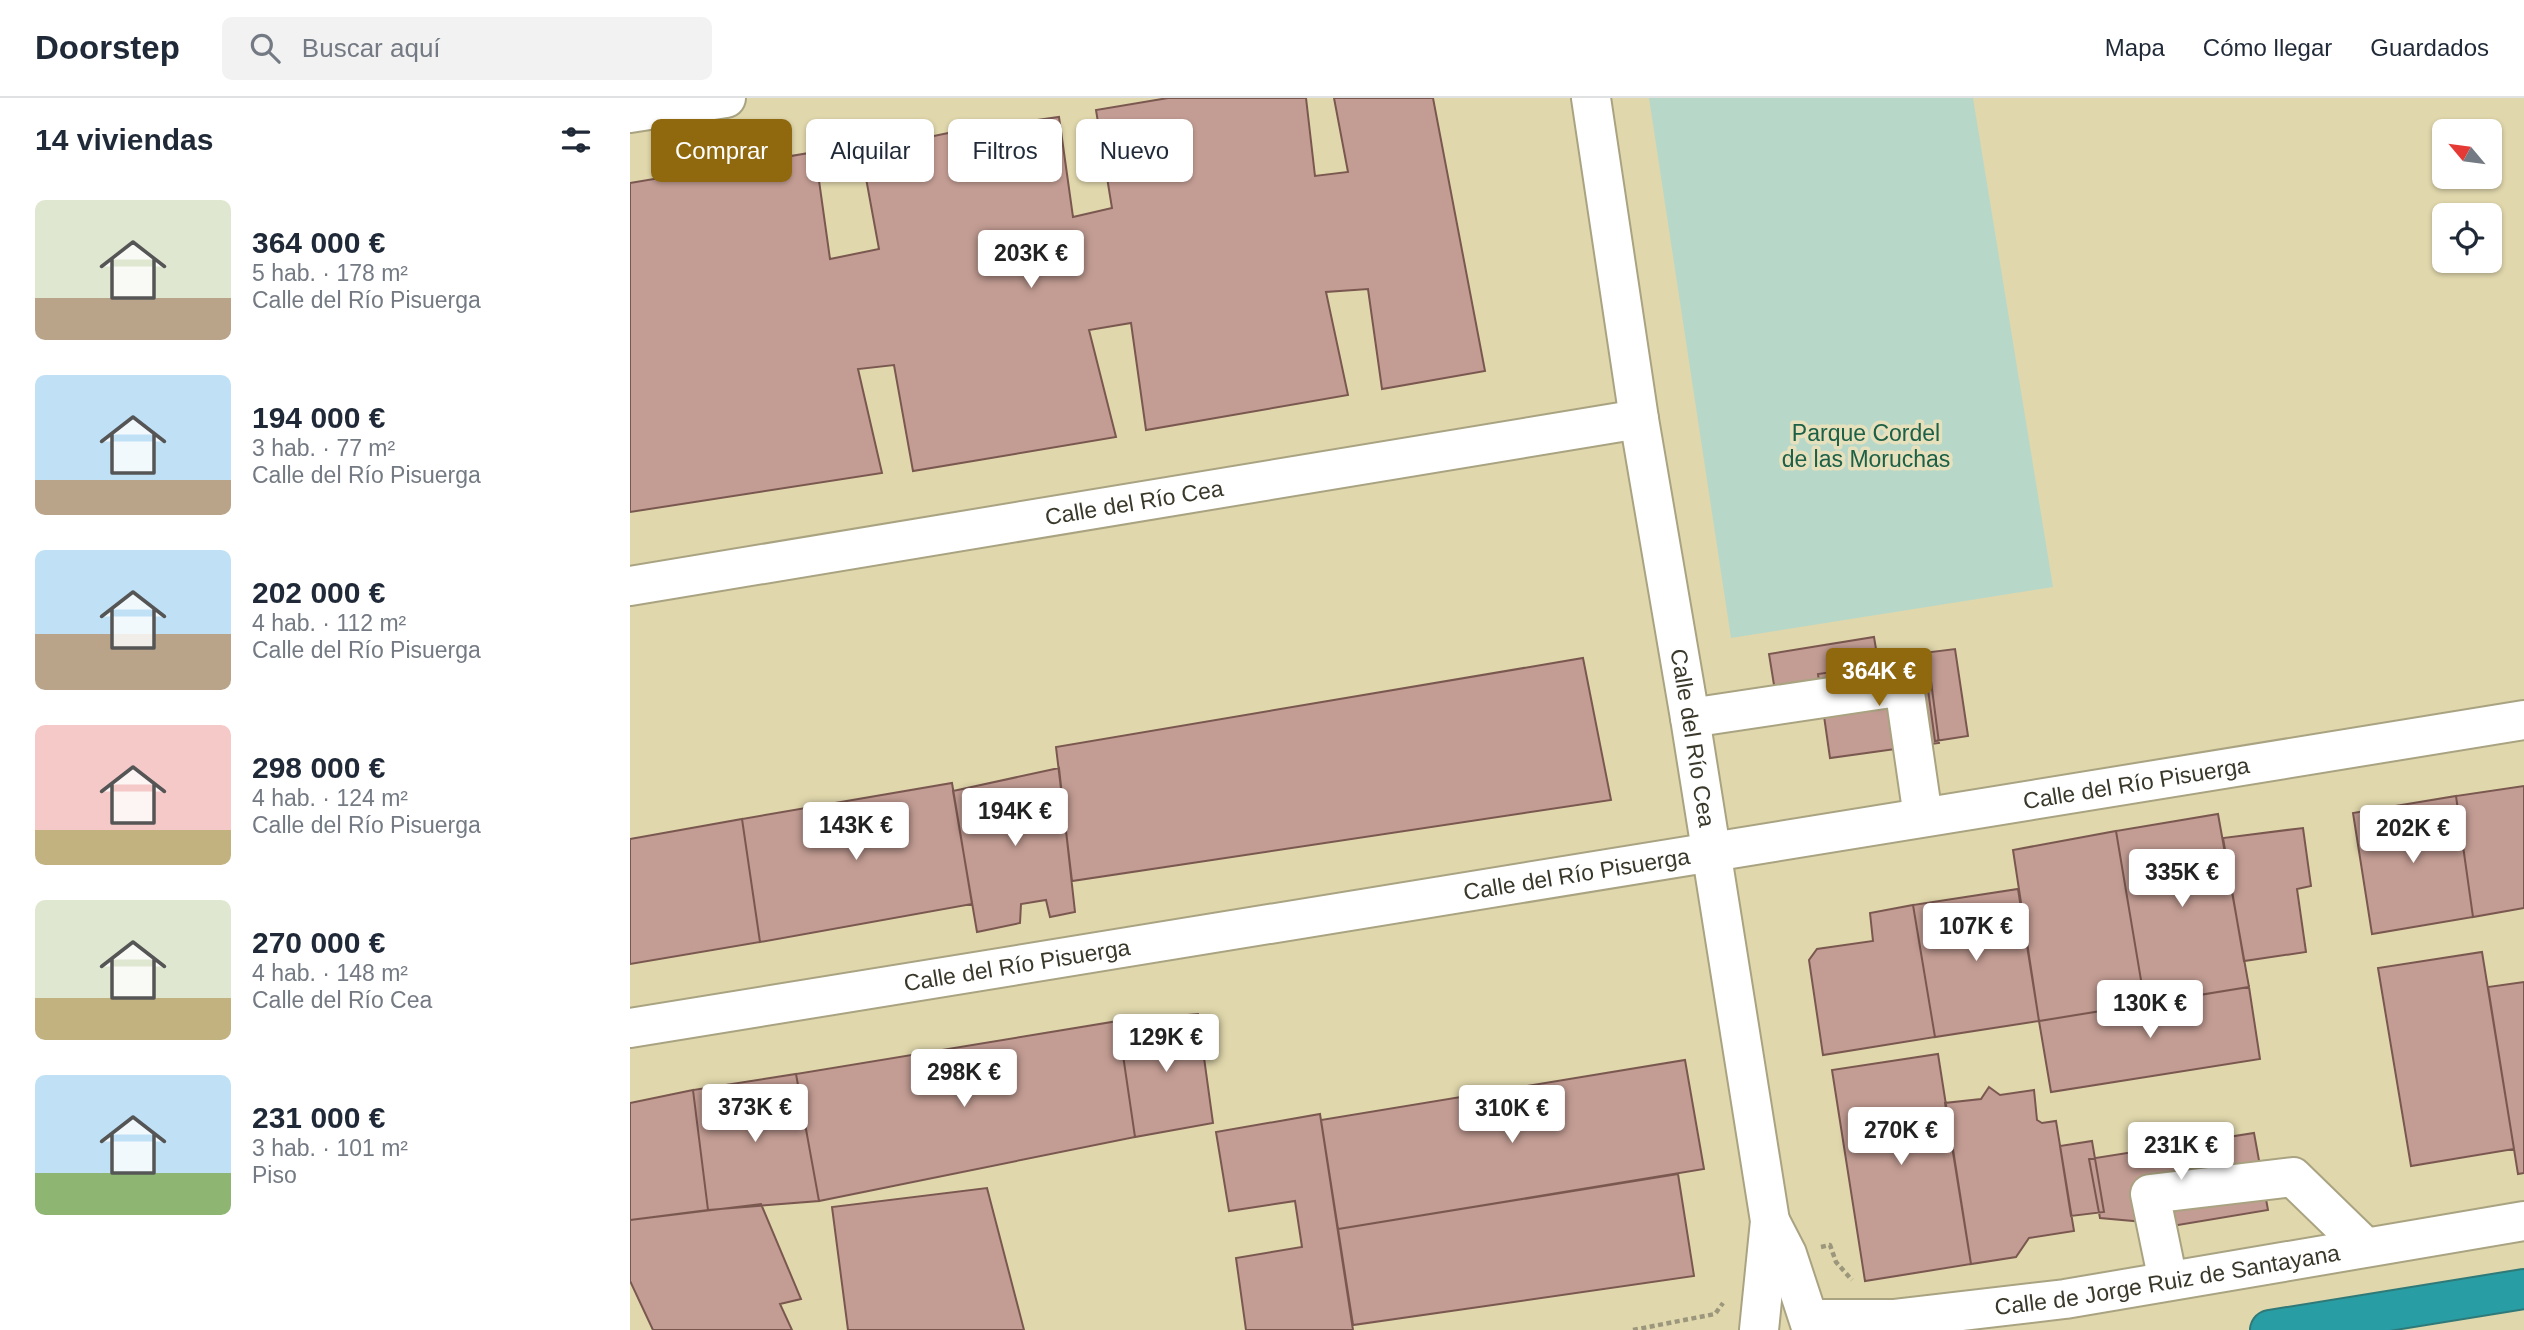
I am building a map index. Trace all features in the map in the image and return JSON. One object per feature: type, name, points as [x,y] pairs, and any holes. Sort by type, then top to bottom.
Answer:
[{"type":"highway","points":[[2270,1330],[2524,1289]]},
{"type":"street","points":[[630,113],[726,98]]},
{"type":"street","name":"Calle del Río Cea","points":[[1591,98],[1639,418],[1711,853],[1779,1238],[1811,1325]]},
{"type":"street","name":"Calle del Río Cea","points":[[630,586],[1639,418]]},
{"type":"street","points":[[1690,718],[1904,686],[1923,817]]},
{"type":"street","name":"Calle del Río Pisuerga","points":[[630,1028],[2524,720]]},
{"type":"street","points":[[2168,1281],[2150,1194],[2293,1177],[2365,1247]]},
{"type":"street","name":"Calle de Jorge Ruiz de Santayana","points":[[1811,1325],[1893,1319],[2064,1299],[2524,1221]]},
{"type":"street","name":"Calle del Río Cea","points":[[1759,1330],[1779,1238]]},
{"type":"path","points":[[1779,1238],[1830,1245],[1836,1262],[1848,1278],[1856,1283]]},
{"type":"path","points":[[1633,1330],[1715,1314],[1726,1298]]},
{"type":"shaded area","points":[[630,98],[2524,98],[2524,1330],[630,1330]]},
{"type":"green space","name":"Parque Cordel de las Moruchas","points":[[1649,98],[1973,98],[2053,587],[1731,638]]},
{"type":"building","points":[[1168,98],[1306,98],[1315,176],[1348,172],[1334,98],[1433,98],[1485,371],[1382,389],[1368,289],[1326,292],[1348,395],[1146,430],[1131,323],[1089,330],[1116,437],[913,471],[894,365],[858,369],[882,473],[630,512],[630,183],[651,179],[651,182],[792,182],[792,156],[806,154],[806,182],[819,182],[830,259],[879,249],[867,182],[934,182],[934,136],[948,133],[948,182],[1062,182],[1062,138],[1073,217],[1112,208],[1108,182],[1193,182],[1193,119],[1097,119],[1096,110]]},
{"type":"building","points":[[1874,637],[1880,673],[1775,691],[1769,654]]},
{"type":"building","points":[[1955,649],[1968,736],[1935,741],[1923,653]]},
{"type":"building","points":[[1583,658],[1611,800],[1072,881],[1056,747]]},
{"type":"building","points":[[1928,658],[1939,743],[1830,758],[1818,674]]},
{"type":"building","points":[[1059,768],[1075,912],[1050,917],[1046,900],[1021,904],[1020,923],[977,932],[953,791]]},
{"type":"building","points":[[952,783],[972,904],[760,942],[742,819]]},
{"type":"building","points":[[2524,786],[2524,908],[2473,917],[2456,796]]},
{"type":"building","points":[[2456,796],[2473,917],[2372,934],[2353,813]]},
{"type":"building","points":[[2218,814],[2249,987],[2145,1004],[2116,831]]},
{"type":"building","points":[[742,819],[760,942],[630,964],[630,839]]},
{"type":"building","points":[[2303,828],[2311,886],[2297,889],[2306,952],[2244,961],[2223,838]]},
{"type":"building","points":[[2116,831],[2145,1004],[2039,1021],[2013,850]]},
{"type":"building","points":[[2018,889],[2039,1021],[1935,1037],[1913,905]]},
{"type":"building","points":[[1913,905],[1935,1037],[1823,1055],[1809,960],[1817,949],[1873,941],[1870,913]]},
{"type":"building","points":[[2482,952],[2514,1149],[2411,1166],[2378,968]]},
{"type":"building","points":[[2524,982],[2524,1173],[2518,1174],[2488,987]]},
{"type":"building","points":[[2249,987],[2260,1059],[2051,1092],[2039,1021]]},
{"type":"building","points":[[1198,1014],[1213,1123],[1135,1137],[1118,1021]]},
{"type":"building","points":[[1118,1021],[1135,1137],[819,1201],[796,1074]]},
{"type":"building","points":[[1938,1054],[1971,1264],[1865,1281],[1832,1070]]},
{"type":"building","points":[[1685,1060],[1704,1169],[1338,1229],[1321,1120]]},
{"type":"building","points":[[796,1074],[819,1201],[708,1210],[693,1090]]},
{"type":"building","points":[[1989,1087],[2000,1095],[2034,1090],[2037,1120],[2042,1123],[2056,1121],[2074,1231],[2029,1238],[2016,1257],[1971,1264],[1945,1103],[1981,1099]]},
{"type":"building","points":[[693,1090],[708,1210],[630,1220],[630,1103]]},
{"type":"building","points":[[1320,1114],[1353,1330],[1246,1330],[1236,1258],[1302,1247],[1295,1201],[1229,1211],[1216,1132]]},
{"type":"building","points":[[2254,1133],[2268,1210],[2178,1225],[2100,1218],[2089,1159]]},
{"type":"building","points":[[2092,1141],[2104,1212],[2071,1216],[2060,1146]]},
{"type":"building","points":[[1678,1174],[1694,1276],[1353,1325],[1338,1229]]},
{"type":"building","points":[[987,1188],[1024,1330],[848,1330],[832,1207]]},
{"type":"building","points":[[761,1204],[801,1299],[780,1304],[792,1330],[653,1330],[630,1281],[630,1220]]}]
